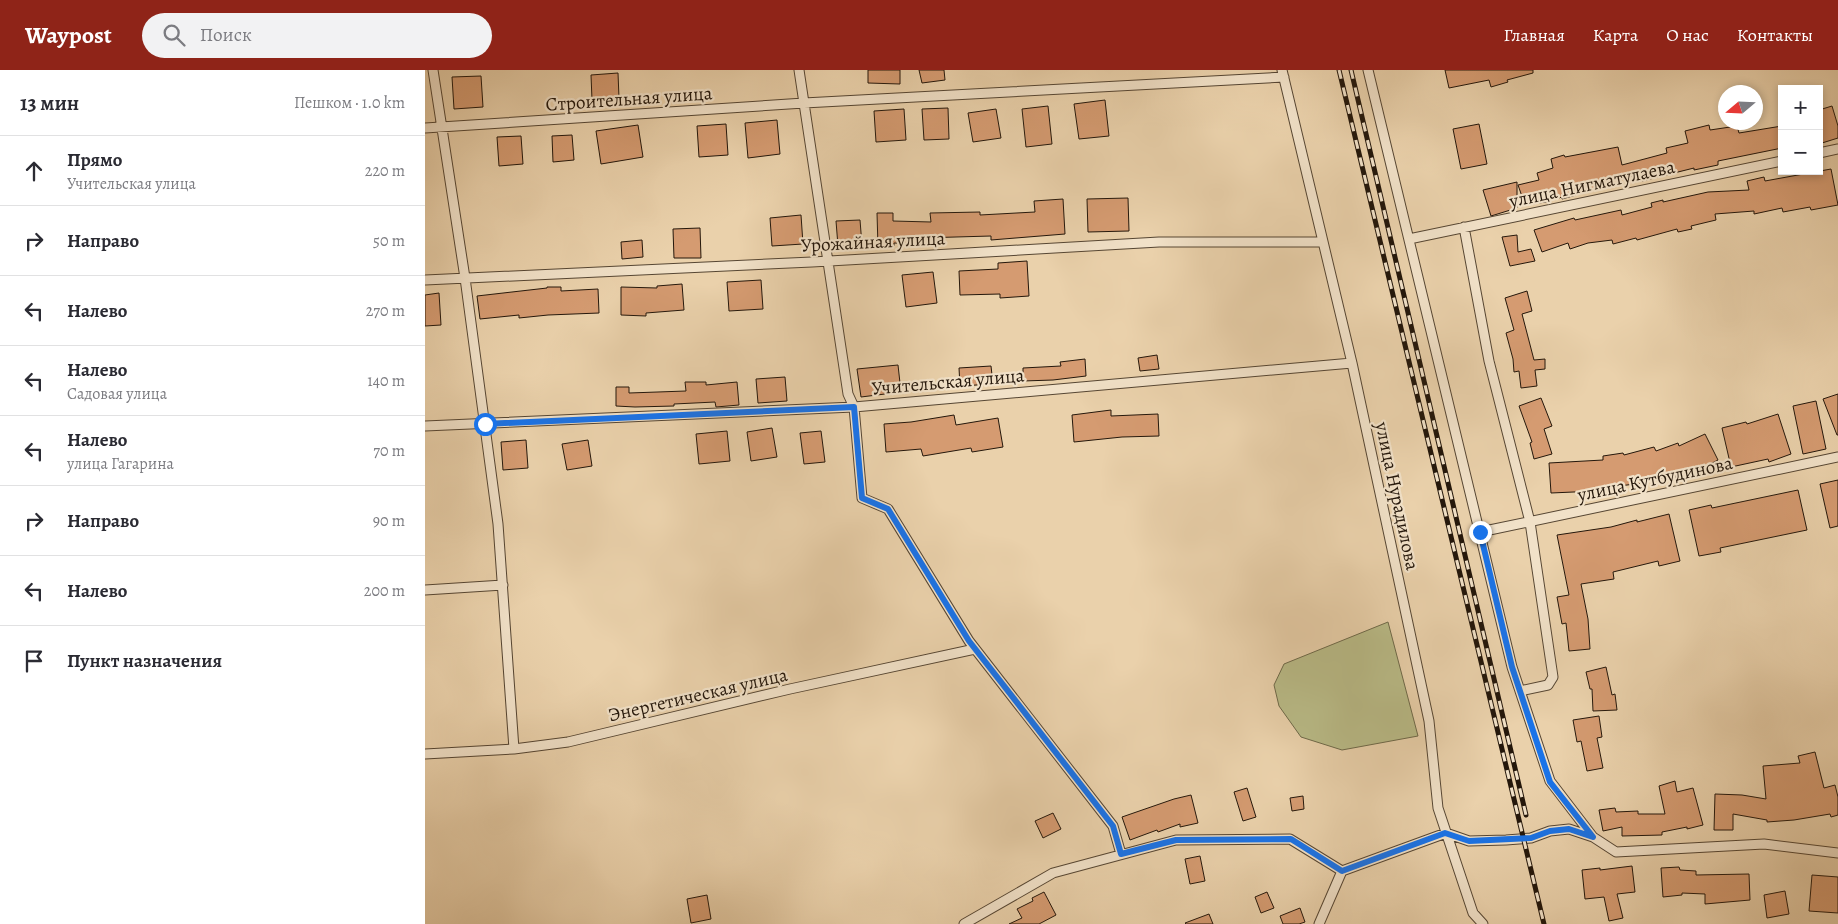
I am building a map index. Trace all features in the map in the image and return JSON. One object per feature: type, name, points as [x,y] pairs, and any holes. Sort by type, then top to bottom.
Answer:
[{"type":"street","points":[[433,70],[465,278],[498,524],[514,750]]},
{"type":"street","points":[[799,70],[848,394],[854,407],[862,498],[888,509],[975,649],[1113,826],[1121,854]]},
{"type":"street","points":[[1368,70],[1512,667],[1550,782],[1593,837]]},
{"type":"street","name":"Строительная улица","points":[[425,128],[1283,73]]},
{"type":"street","name":"улица Нурадилова","points":[[1283,73],[1352,363],[1429,721],[1438,808],[1473,913],[1483,924]]},
{"type":"street","points":[[1823,152],[1838,149]]},
{"type":"street","name":"улица Нигматулаева","points":[[1409,239],[1778,161]]},
{"type":"street","points":[[1464,228],[1489,361],[1530,522],[1553,677],[1548,685],[1520,691]]},
{"type":"street","name":"Урожайная улица","points":[[425,280],[828,261],[1159,242],[1323,242]]},
{"type":"street","name":"Учительская улица","points":[[425,426],[854,407],[1352,363]]},
{"type":"street","name":"улица Кутбудинова","points":[[1480,532],[1838,457]]},
{"type":"street","points":[[425,590],[503,585]]},
{"type":"street","name":"Энергетическая улица","points":[[425,754],[514,750],[568,742],[975,649]]},
{"type":"street","points":[[1319,924],[1342,871],[1445,833],[1469,841],[1531,838],[1550,831],[1569,829],[1593,837],[1616,852],[1763,844],[1838,853]]},
{"type":"street","points":[[964,924],[1053,873],[1176,840],[1291,839],[1342,871]]},
{"type":"green space","points":[[1388,622],[1418,736],[1342,750],[1301,737],[1279,706],[1274,685],[1284,664]]},
{"type":"building","points":[[868,70],[900,70],[900,84],[868,83]]},
{"type":"building","points":[[919,70],[944,70],[945,80],[922,83]]},
{"type":"building","points":[[1445,70],[1533,70],[1533,73],[1507,80],[1508,82],[1491,87],[1489,80],[1449,88]]},
{"type":"building","points":[[618,73],[619,98],[592,100],[591,75]]},
{"type":"building","points":[[481,76],[483,107],[454,109],[452,77]]},
{"type":"building","points":[[1105,100],[1109,136],[1079,139],[1074,104]]},
{"type":"building","points":[[1048,106],[1052,144],[1026,147],[1022,109]]},
{"type":"building","points":[[1832,106],[1838,126],[1838,138],[1823,143],[1823,130],[1823,109]]},
{"type":"building","points":[[948,108],[949,139],[924,140],[922,109]]},
{"type":"building","points":[[904,109],[906,140],[876,142],[874,111]]},
{"type":"building","points":[[996,109],[1001,138],[973,142],[968,113]]},
{"type":"building","points":[[777,120],[780,154],[748,158],[745,123]]},
{"type":"building","points":[[726,124],[728,155],[699,157],[697,126]]},
{"type":"building","points":[[1479,124],[1487,164],[1461,169],[1453,129]]},
{"type":"building","points":[[638,125],[643,157],[601,164],[596,131]]},
{"type":"building","points":[[1709,125],[1710,130],[1738,130],[1739,133],[1778,127],[1778,149],[1718,161],[1718,165],[1694,170],[1694,168],[1642,181],[1641,174],[1605,183],[1606,187],[1575,193],[1576,195],[1562,199],[1562,197],[1546,202],[1525,205],[1518,185],[1539,180],[1537,173],[1553,168],[1551,159],[1564,155],[1565,157],[1618,147],[1622,165],[1667,153],[1666,148],[1688,143],[1685,131]]},
{"type":"building","points":[[572,135],[574,160],[553,162],[552,136]]},
{"type":"building","points":[[521,136],[523,164],[499,166],[497,137]]},
{"type":"building","points":[[1831,169],[1838,205],[1811,210],[1810,207],[1783,212],[1782,208],[1754,214],[1754,211],[1715,214],[1716,220],[1691,226],[1692,229],[1678,232],[1677,229],[1637,240],[1636,238],[1613,244],[1612,240],[1588,243],[1570,249],[1568,243],[1542,252],[1534,230],[1574,218],[1575,220],[1621,210],[1622,215],[1652,207],[1651,203],[1663,200],[1663,202],[1708,192],[1749,190],[1747,181],[1764,177],[1765,181],[1798,175],[1823,175],[1823,170]]},
{"type":"building","points":[[1517,182],[1517,208],[1491,216],[1483,190]]},
{"type":"building","points":[[1128,198],[1129,231],[1088,232],[1087,199]]},
{"type":"building","points":[[1063,199],[1065,234],[991,240],[991,236],[920,238],[920,244],[894,243],[894,246],[878,247],[877,213],[893,213],[893,221],[931,222],[930,213],[980,212],[980,215],[1035,212],[1034,201]]},
{"type":"building","points":[[801,215],[803,244],[772,246],[770,218]]},
{"type":"building","points":[[860,220],[862,245],[838,246],[836,221]]},
{"type":"building","points":[[700,228],[701,258],[674,258],[673,229]]},
{"type":"building","points":[[1517,235],[1518,252],[1531,249],[1535,261],[1510,266],[1502,237]]},
{"type":"building","points":[[642,240],[643,257],[622,259],[621,242]]},
{"type":"building","points":[[1027,261],[1029,296],[1000,298],[1000,294],[960,295],[959,271],[998,269],[998,263]]},
{"type":"building","points":[[933,272],[937,303],[906,307],[902,275]]},
{"type":"building","points":[[761,280],[763,309],[729,311],[727,282]]},
{"type":"building","points":[[682,284],[684,310],[646,313],[646,316],[621,315],[621,287],[657,288],[657,286]]},
{"type":"building","points":[[561,287],[561,291],[598,289],[599,313],[519,318],[519,315],[480,319],[477,296]]},
{"type":"building","points":[[1527,291],[1532,311],[1522,314],[1534,360],[1545,359],[1545,369],[1535,370],[1537,386],[1521,388],[1519,371],[1514,372],[1513,359],[1506,333],[1514,330],[1505,298]]},
{"type":"building","points":[[439,293],[441,325],[425,326],[425,295]]},
{"type":"building","points":[[1157,355],[1159,369],[1140,371],[1138,358]]},
{"type":"building","points":[[1085,359],[1086,376],[1023,381],[1023,368],[1061,366],[1060,362]]},
{"type":"building","points":[[898,365],[901,392],[861,397],[857,369]]},
{"type":"building","points":[[991,366],[993,384],[960,386],[959,368]]},
{"type":"building","points":[[785,377],[787,401],[758,403],[756,379]]},
{"type":"building","points":[[685,382],[706,382],[706,385],[737,382],[739,405],[716,407],[715,402],[674,404],[674,406],[616,406],[616,387],[629,387],[629,393],[686,391]]},
{"type":"building","points":[[1838,394],[1838,435],[1837,435],[1823,399]]},
{"type":"building","points":[[1541,398],[1552,426],[1544,429],[1552,454],[1534,459],[1530,443],[1532,442],[1519,406]]},
{"type":"building","points":[[1816,401],[1826,449],[1803,454],[1793,406]]},
{"type":"building","points":[[1111,410],[1111,416],[1158,414],[1159,436],[1122,437],[1074,442],[1072,415]]},
{"type":"building","points":[[1778,414],[1791,454],[1769,462],[1768,459],[1731,467],[1722,428],[1746,422],[1747,424]]},
{"type":"building","points":[[954,415],[956,425],[998,418],[1003,447],[972,452],[971,448],[923,456],[921,449],[886,452],[884,424]]},
{"type":"building","points":[[772,428],[777,457],[751,461],[747,432]]},
{"type":"building","points":[[727,431],[730,461],[699,464],[696,434]]},
{"type":"building","points":[[821,431],[825,462],[804,464],[800,433]]},
{"type":"building","points":[[1705,434],[1718,460],[1689,475],[1676,479],[1675,475],[1643,483],[1595,489],[1596,491],[1551,493],[1549,463],[1603,460],[1603,456],[1623,453],[1624,455],[1654,447],[1656,451],[1678,443],[1679,446]]},
{"type":"building","points":[[526,440],[528,468],[503,470],[501,442]]},
{"type":"building","points":[[588,440],[592,466],[567,470],[562,444]]},
{"type":"building","points":[[1838,480],[1838,526],[1830,528],[1820,484]]},
{"type":"building","points":[[1798,490],[1807,530],[1720,548],[1721,552],[1699,556],[1689,510],[1711,505],[1712,508]]},
{"type":"building","points":[[1669,514],[1680,561],[1659,566],[1658,561],[1613,572],[1614,579],[1581,584],[1588,619],[1590,649],[1569,651],[1566,623],[1562,624],[1557,597],[1569,595],[1557,535],[1611,527]]},
{"type":"building","points":[[1606,667],[1612,695],[1615,694],[1617,710],[1593,711],[1592,689],[1590,689],[1586,672]]},
{"type":"building","points":[[1599,716],[1602,737],[1597,738],[1603,768],[1587,771],[1581,741],[1577,742],[1573,720]]},
{"type":"building","points":[[1815,752],[1824,788],[1835,785],[1838,797],[1838,815],[1831,817],[1830,814],[1767,822],[1767,820],[1733,814],[1733,830],[1714,830],[1715,794],[1742,795],[1766,799],[1763,766],[1800,763],[1798,756]]},
{"type":"building","points":[[1675,781],[1677,792],[1693,788],[1703,825],[1662,832],[1662,835],[1622,836],[1622,827],[1603,831],[1599,810],[1615,808],[1616,812],[1638,811],[1638,814],[1665,814],[1659,786]]},
{"type":"building","points":[[1247,788],[1256,817],[1243,821],[1234,792]]},
{"type":"building","points":[[1191,795],[1198,823],[1180,827],[1180,824],[1130,840],[1122,817]]},
{"type":"building","points":[[1303,796],[1304,809],[1292,811],[1290,798]]},
{"type":"building","points":[[1053,813],[1061,829],[1043,838],[1035,821]]},
{"type":"building","points":[[1200,856],[1205,881],[1190,884],[1185,859]]},
{"type":"building","points":[[1632,866],[1635,892],[1617,894],[1623,918],[1609,921],[1604,897],[1585,899],[1582,870]]},
{"type":"building","points":[[1679,867],[1680,870],[1696,871],[1696,875],[1749,874],[1750,900],[1705,904],[1705,894],[1682,893],[1682,895],[1663,897],[1661,868]]},
{"type":"building","points":[[1812,875],[1838,877],[1838,913],[1809,911]]},
{"type":"building","points":[[1785,891],[1789,914],[1767,918],[1764,895]]},
{"type":"building","points":[[1044,892],[1056,915],[1039,924],[1009,924],[1022,918],[1017,909],[1033,901],[1032,898]]},
{"type":"building","points":[[1267,892],[1274,908],[1261,913],[1255,897]]},
{"type":"building","points":[[707,895],[711,919],[691,923],[687,899]]},
{"type":"building","points":[[1300,908],[1305,922],[1283,924],[1280,916]]},
{"type":"building","points":[[1209,914],[1213,924],[1185,923]]},
{"type":"railway","points":[[1339,70],[1544,924]]},
{"type":"railway","points":[[1351,70],[1526,815]]},
{"type":"route","points":[[485,424],[854,407],[862,498],[888,509],[969,641],[1113,826],[1121,854],[1176,840],[1291,839],[1342,871],[1445,833],[1469,841],[1531,838],[1550,831],[1569,829],[1593,837],[1550,782],[1512,667],[1480,532]]}]
